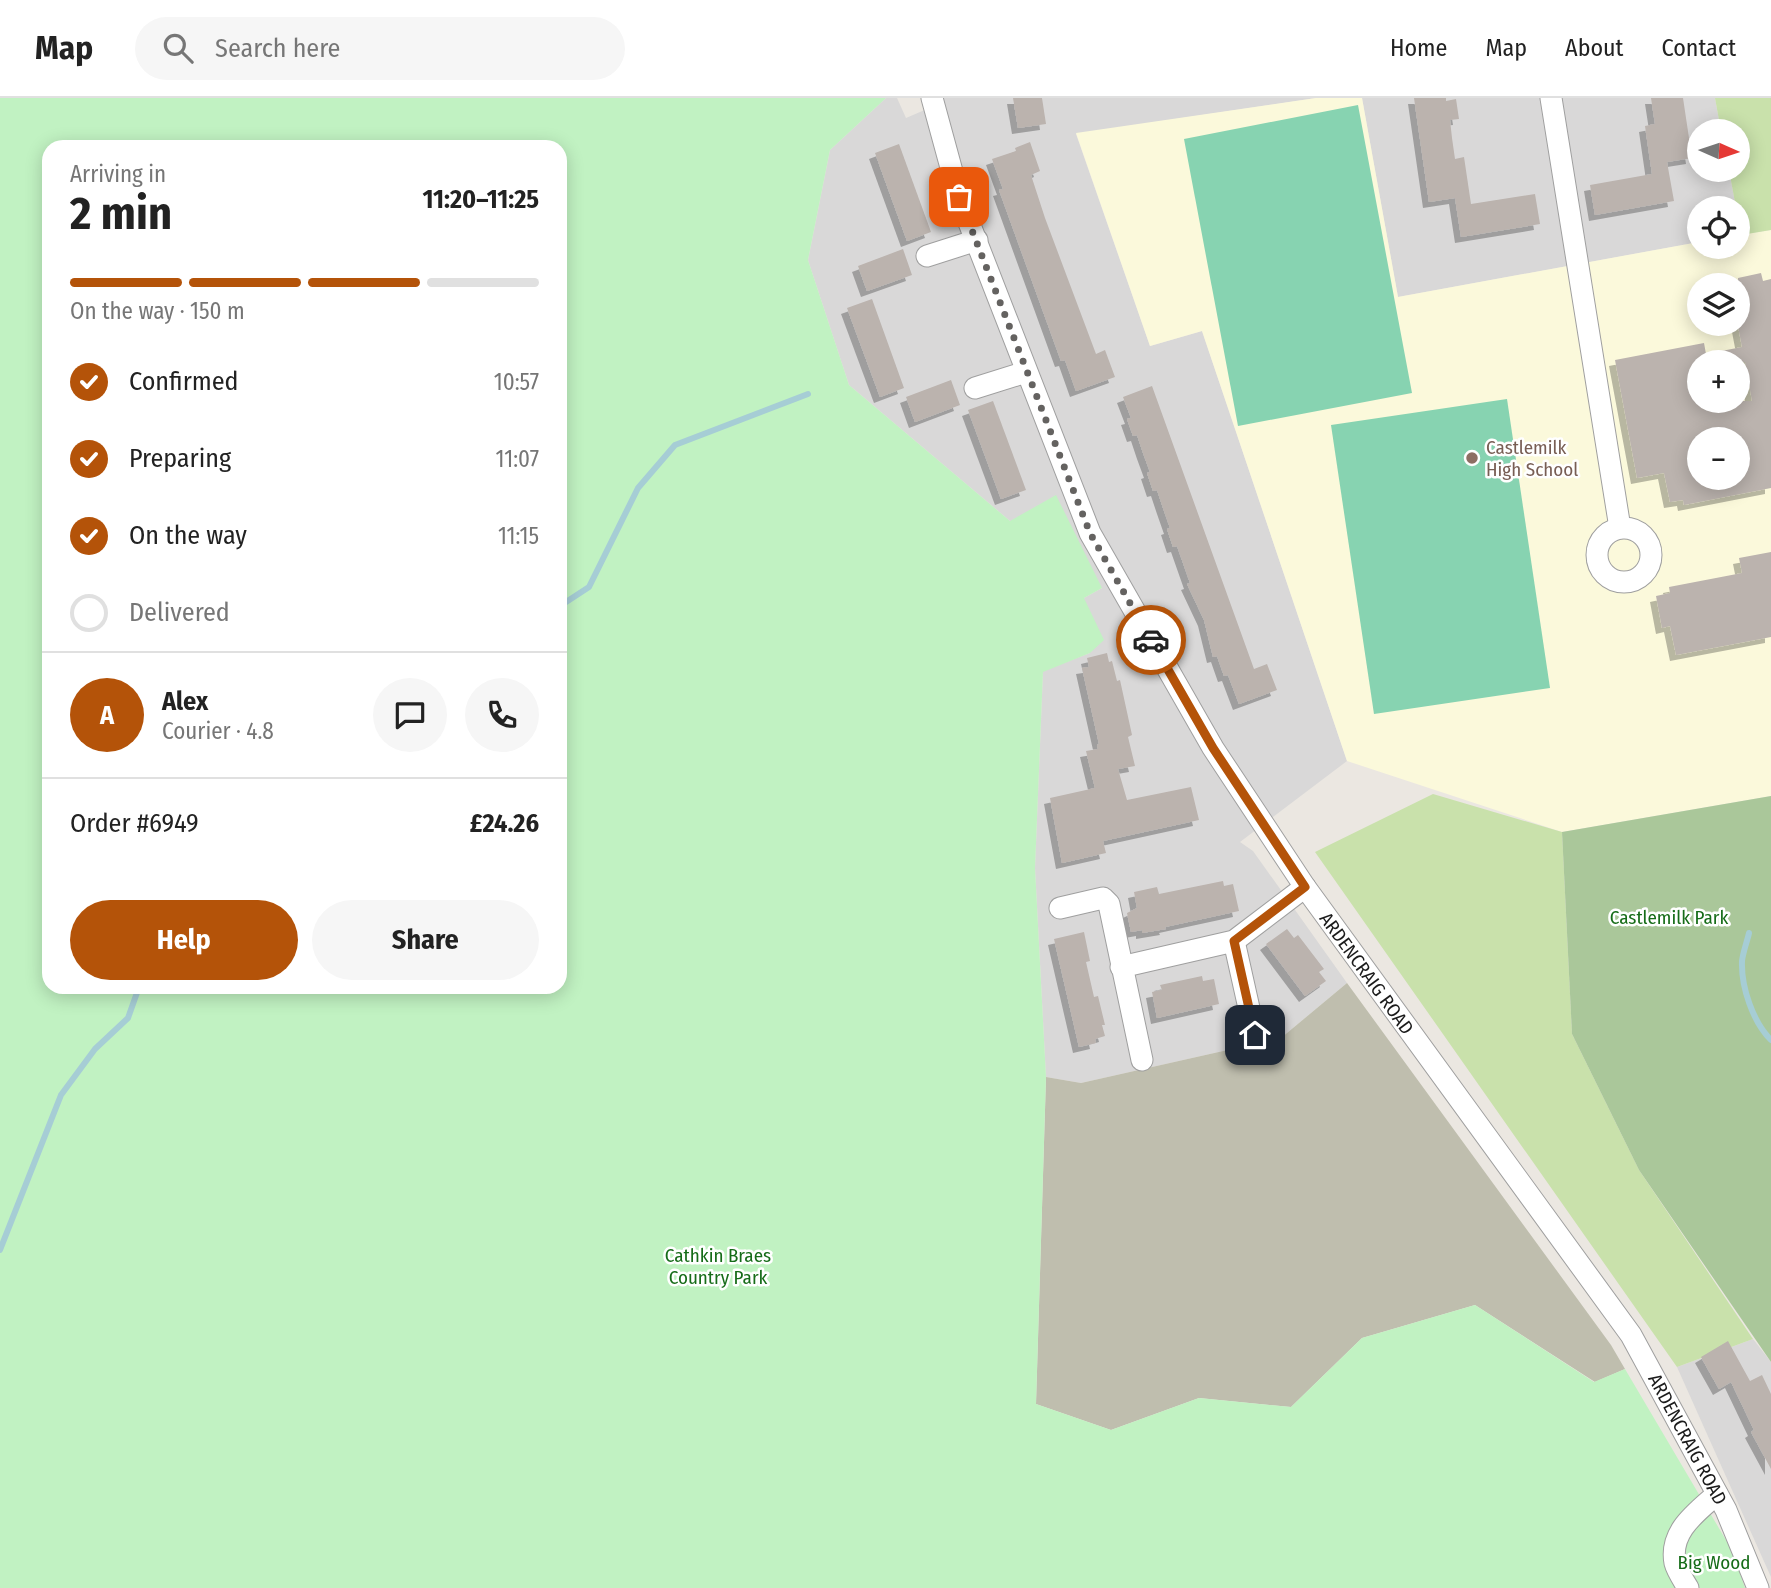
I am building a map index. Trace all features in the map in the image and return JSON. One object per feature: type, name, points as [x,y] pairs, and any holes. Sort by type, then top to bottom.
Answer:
[{"type":"street","name":"ARDENCRAIG ROAD","points":[[932,98],[959,197],[1090,533],[1213,748],[1305,887],[1632,1335],[1717,1494],[1758,1588]]},
{"type":"street","points":[[1550,98],[1619,528]]},
{"type":"street","points":[[928,256],[977,240]]},
{"type":"street","points":[[975,388],[1026,372]]},
{"type":"street","points":[[1121,967],[1234,941],[1305,887]]},
{"type":"street","points":[[1060,908],[1103,898],[1109,904],[1142,1060]]},
{"type":"street","points":[[1234,941],[1255,1035]]},
{"type":"street","points":[[1688,1588],[1675,1563],[1676,1538],[1687,1521],[1717,1494]]},
{"type":"shaded area","points":[[886,98],[897,98],[906,118],[941,103],[939,98],[1316,98],[1076,134],[1150,346],[1202,331],[1347,761],[1240,842],[1253,851],[1347,983],[1281,1038],[1081,1083],[1046,1077],[1035,868],[1043,671],[1090,653],[1084,598],[1102,588],[1010,521],[849,385],[808,260],[830,150]]},
{"type":"shaded area","name":"Castlemilk High School","points":[[1316,98],[1362,98],[1398,297],[1687,244],[1687,259],[1750,259],[1750,233],[1771,230],[1771,796],[1562,832],[1347,761],[1202,331],[1150,346],[1076,133]]},
{"type":"shaded area","points":[[1362,98],[1715,98],[1719,119],[1687,119],[1687,182],[1731,182],[1734,196],[1687,196],[1687,244],[1398,297]]},
{"type":"shaded area","points":[[1347,983],[1611,1345],[1625,1369],[1595,1382],[1475,1305],[1362,1338],[1291,1407],[1199,1398],[1111,1430],[1036,1404],[1046,1077],[1081,1083],[1281,1038]]},
{"type":"shaded area","points":[[1753,1339],[1771,1362],[1771,1577],[1677,1367]]},
{"type":"green space","name":"Cathkin Braes Country Park","points":[[0,98],[886,98],[830,150],[808,260],[849,385],[1010,521],[1056,495],[1102,588],[1084,598],[1104,640],[1090,653],[1043,672],[1035,868],[1046,1077],[1036,1404],[1111,1430],[1199,1398],[1291,1407],[1362,1338],[1475,1305],[1594,1382],[1625,1369],[1733,1552],[1745,1588],[0,1588]]},
{"type":"green space","points":[[1715,98],[1771,98],[1771,230],[1750,234],[1750,196],[1734,196],[1731,182],[1750,182],[1750,119],[1719,119]]},
{"type":"green space","points":[[1358,105],[1412,393],[1238,426],[1184,139]]},
{"type":"green space","points":[[1507,399],[1550,688],[1374,714],[1331,425]]},
{"type":"green space","points":[[1433,794],[1562,832],[1572,1034],[1639,1170],[1753,1339],[1677,1367],[1315,852]]},
{"type":"green space","name":"Castlemilk Park","points":[[1771,796],[1771,1362],[1639,1170],[1572,1034],[1562,832]]},
{"type":"building","points":[[1013,98],[1042,98],[1046,124],[1018,128]]},
{"type":"building","points":[[1414,98],[1446,98],[1446,101],[1456,99],[1459,119],[1450,120],[1455,159],[1464,157],[1471,204],[1535,194],[1540,224],[1461,237],[1455,198],[1429,202]]},
{"type":"building","points":[[1651,98],[1683,98],[1687,125],[1687,159],[1667,162],[1674,201],[1595,215],[1590,185],[1652,174],[1645,126],[1655,124]]},
{"type":"building","points":[[1030,142],[1040,171],[1031,175],[1045,218],[1096,354],[1105,350],[1115,377],[1076,391],[1065,360],[1061,361],[999,190],[1003,189],[992,159],[1016,151],[1015,148]]},
{"type":"building","points":[[899,144],[931,232],[907,241],[875,153]]},
{"type":"building","points":[[903,249],[912,275],[867,291],[858,266]]},
{"type":"building","points":[[1761,273],[1763,281],[1771,279],[1771,488],[1684,505],[1683,500],[1670,502],[1664,473],[1637,478],[1615,360],[1704,343],[1705,350],[1687,350],[1687,413],[1750,413],[1750,350],[1727,350],[1742,347],[1740,336],[1750,336],[1750,275]]},
{"type":"building","points":[[872,299],[904,388],[880,397],[847,308]]},
{"type":"building","points":[[951,380],[960,405],[915,422],[906,397]]},
{"type":"building","points":[[1152,386],[1254,669],[1267,664],[1277,690],[1239,704],[1228,675],[1224,676],[1217,656],[1213,657],[1204,620],[1187,584],[1190,583],[1177,546],[1173,547],[1167,529],[1170,528],[1157,490],[1153,491],[1147,473],[1150,472],[1137,435],[1133,436],[1127,419],[1131,418],[1123,397]]},
{"type":"building","points":[[993,401],[1026,490],[1001,499],[968,410]]},
{"type":"building","points":[[1771,552],[1771,637],[1676,655],[1670,626],[1662,628],[1656,596],[1670,593],[1669,587],[1742,573],[1739,558]]},
{"type":"building","points":[[1107,653],[1117,681],[1120,680],[1132,735],[1128,737],[1135,766],[1118,769],[1127,800],[1191,787],[1199,820],[1103,841],[1106,853],[1062,863],[1050,798],[1095,788],[1086,751],[1098,749],[1099,744],[1082,668],[1089,667],[1087,658]]},
{"type":"building","points":[[1223,881],[1224,886],[1233,884],[1239,911],[1165,927],[1166,929],[1131,932],[1127,913],[1137,908],[1134,892],[1157,887],[1159,894]]},
{"type":"building","points":[[1287,929],[1294,938],[1298,935],[1324,969],[1319,972],[1326,981],[1305,996],[1266,944]]},
{"type":"building","points":[[1084,932],[1090,961],[1086,962],[1094,997],[1098,996],[1105,1036],[1095,1039],[1096,1043],[1079,1047],[1054,939]]},
{"type":"building","points":[[1202,976],[1203,981],[1214,979],[1219,1004],[1157,1018],[1152,992],[1162,990],[1160,985]]},
{"type":"building","points":[[1728,1341],[1750,1381],[1762,1375],[1771,1394],[1771,1469],[1751,1432],[1754,1430],[1731,1382],[1719,1389],[1701,1357]]},
{"type":"waterway","points":[[567,601],[589,587],[638,488],[675,445],[808,394]]},
{"type":"waterway","points":[[1749,933],[1742,961],[1744,982],[1749,1004],[1771,1040]]},
{"type":"waterway","points":[[0,1250],[61,1095],[95,1049],[128,1018],[137,994]]},
{"type":"way so far","points":[[959,197],[1090,533],[1151,640]]},
{"type":"place","name":"Castlemilk High School","points":[[1472,458]]},
{"type":"route","points":[[1151,640],[1213,748],[1305,887],[1234,941],[1255,1035]]},
{"type":"park label","name":"Big Wood","points":[[1714,1562]]}]
